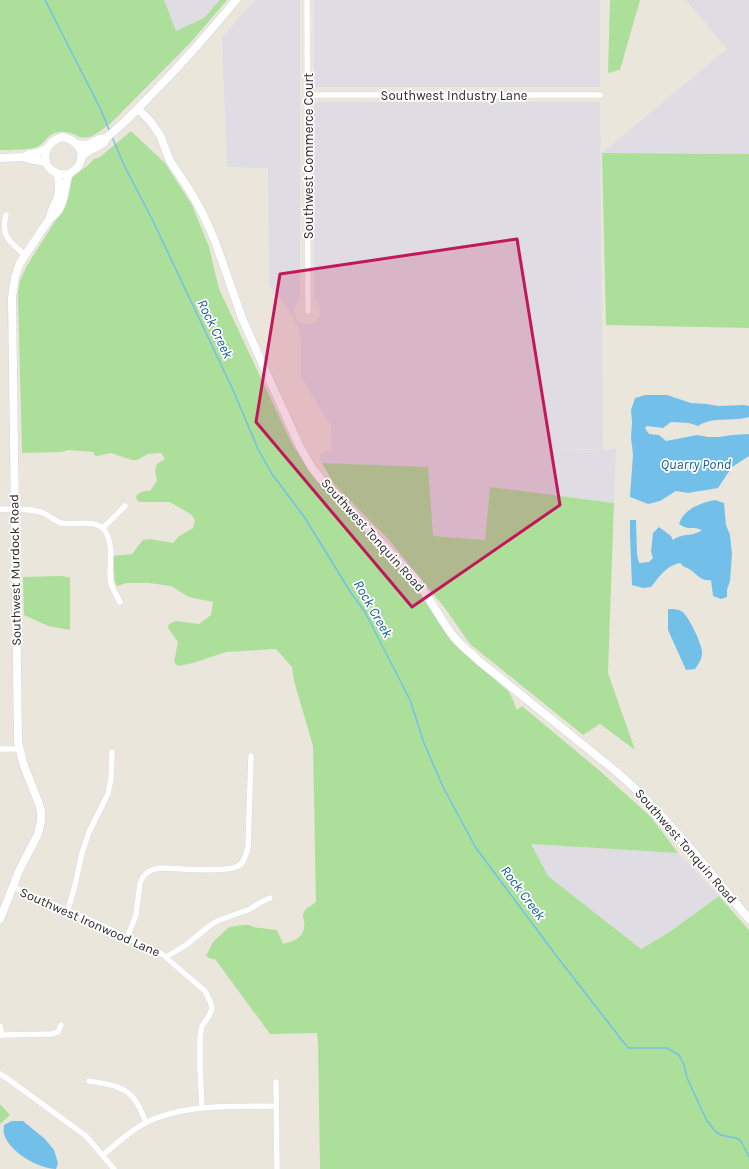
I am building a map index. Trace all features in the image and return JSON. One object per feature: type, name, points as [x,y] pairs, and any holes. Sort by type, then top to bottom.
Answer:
[{"type":"main road","points":[[81,158],[84,154],[104,143],[106,138],[138,109],[207,35],[236,0]]},
{"type":"main road","name":"Southwest Tonquin Road","points":[[138,109],[150,121],[160,135],[170,161],[190,191],[208,225],[242,318],[300,447],[312,468],[410,572],[460,644],[637,790],[666,821],[749,919]]},
{"type":"main road","points":[[0,158],[24,157],[29,154],[37,153],[46,149],[55,139],[63,137],[68,138],[77,144],[87,145],[106,138]]},
{"type":"main road","points":[[46,149],[45,158],[50,168],[56,173],[69,174],[79,165],[81,158],[77,144]]},
{"type":"main road","points":[[24,157],[29,160],[46,162]]},
{"type":"main road","name":"Southwest Murdock Road","points":[[50,218],[50,212],[57,200],[60,188],[59,178],[56,173]]},
{"type":"main road","name":"Southwest Murdock Road","points":[[0,919],[19,871],[38,834],[41,819],[40,804],[27,775],[19,749],[17,705],[12,297],[17,272],[26,254],[50,218],[55,216],[64,195],[69,174]]},
{"type":"street","name":"Southwest Commerce Court","points":[[307,0],[308,311]]},
{"type":"street","name":"Southwest Industry Lane","points":[[307,95],[600,95]]},
{"type":"street","points":[[6,215],[4,223],[6,234],[10,243],[26,254]]},
{"type":"street","points":[[103,528],[125,506]]},
{"type":"street","points":[[0,509],[34,510],[45,513],[54,520],[62,523],[88,523],[103,528],[108,536],[110,546],[111,584],[120,602]]},
{"type":"street","points":[[0,749],[19,749]]},
{"type":"street","points":[[68,910],[82,853],[89,832],[108,794],[111,779],[112,752]]},
{"type":"street","points":[[127,938],[136,915],[140,883],[142,878],[148,872],[161,868],[226,870],[238,866],[245,858],[248,848],[250,756]]},
{"type":"street","name":"Southwest Ironwood Lane","points":[[13,887],[68,910],[166,957],[186,945],[218,921],[250,909],[270,898]]},
{"type":"street","points":[[166,957],[206,991],[211,1004],[211,1012],[202,1026],[200,1037],[202,1107]]},
{"type":"street","points":[[0,1026],[1,1035],[51,1034],[58,1032],[61,1025]]},
{"type":"street","points":[[0,1074],[80,1131],[114,1169]]},
{"type":"street","points":[[90,1081],[117,1086],[128,1092],[135,1100],[146,1123]]},
{"type":"street","points":[[276,1082],[277,1169]]},
{"type":"street","points":[[103,1155],[126,1136],[146,1123],[174,1112],[202,1107],[276,1106]]},
{"type":"highlighted area","points":[[517,239],[560,505],[412,607],[256,422],[280,274]]},
{"type":"shaded area","points":[[164,0],[220,0],[204,18],[176,31]]},
{"type":"shaded area","points":[[255,0],[300,0],[300,299],[295,306],[294,312],[297,320],[303,324],[310,324],[316,321],[321,312],[319,305],[314,298],[314,106],[316,103],[600,102],[603,449],[529,450],[616,449],[614,503],[490,487],[485,540],[432,536],[428,467],[322,463],[319,455],[331,450],[331,426],[301,377],[301,342],[298,325],[291,313],[269,285],[268,168],[227,167],[222,37]]},
{"type":"shaded area","points":[[314,0],[600,0],[600,87],[316,87],[314,83]]},
{"type":"shaded area","points":[[686,0],[749,0],[749,154],[602,153],[727,49]]},
{"type":"shaded area","points":[[530,844],[678,853],[719,896],[668,933],[641,949],[548,876]]},
{"type":"green space","points":[[0,0],[164,0],[176,31],[204,18],[220,0],[227,0],[191,42],[110,124],[100,132],[84,138],[67,132],[59,132],[51,135],[40,145],[34,148],[0,150]]},
{"type":"green space","points":[[610,0],[640,0],[620,70],[608,73]]},
{"type":"green space","points":[[131,131],[165,163],[192,205],[209,247],[219,289],[292,444],[306,466],[319,483],[399,567],[416,588],[452,642],[509,692],[517,710],[522,706],[600,771],[651,817],[678,853],[531,844],[548,876],[641,949],[668,933],[719,896],[749,930],[749,1169],[320,1169],[317,1033],[270,1034],[215,959],[211,959],[206,956],[213,942],[229,927],[249,925],[253,927],[277,930],[283,944],[296,940],[302,935],[304,926],[303,913],[316,902],[313,746],[294,681],[292,667],[276,649],[226,652],[193,663],[178,666],[174,662],[178,642],[168,628],[169,624],[176,621],[199,624],[211,615],[213,602],[189,597],[171,586],[149,583],[127,583],[117,586],[115,582],[113,556],[132,554],[143,540],[150,539],[173,543],[179,536],[193,528],[195,521],[192,515],[170,502],[140,502],[137,500],[136,496],[139,493],[150,491],[157,481],[155,470],[157,464],[165,459],[161,453],[148,454],[137,460],[132,460],[111,453],[97,456],[94,455],[94,452],[68,450],[61,452],[22,453],[18,294],[20,281],[26,267],[66,204],[72,177],[94,159],[100,157]]},
{"type":"green space","points":[[602,153],[749,154],[749,328],[606,325]]},
{"type":"green space","points":[[322,463],[428,467],[433,536],[485,540],[490,487],[614,503],[608,673],[635,750],[600,724],[583,735],[470,644],[444,607],[388,539],[334,484]]},
{"type":"green space","points":[[62,576],[70,578],[70,630],[48,626],[24,615],[23,577]]},
{"type":"green space","points":[[0,1104],[10,1115],[0,1124]]},
{"type":"water","name":"Quarry Pond","points":[[645,395],[667,395],[691,403],[718,406],[749,406],[749,417],[710,421],[698,426],[689,423],[671,422],[663,428],[647,426],[645,428],[649,434],[659,435],[666,441],[697,435],[719,437],[749,434],[749,456],[732,467],[718,488],[688,493],[676,491],[660,501],[648,504],[630,497],[633,454],[631,438],[631,410],[635,398]]},
{"type":"water","points":[[715,500],[724,503],[726,525],[730,535],[732,554],[727,597],[721,599],[713,596],[711,580],[703,579],[680,563],[667,569],[651,587],[643,588],[632,585],[630,520],[636,520],[637,554],[639,563],[649,562],[653,558],[651,552],[653,533],[659,527],[671,536],[673,540],[680,536],[695,534],[702,530],[682,526],[679,524],[681,519],[693,508]]},
{"type":"water","points":[[668,609],[675,609],[684,613],[697,636],[702,655],[695,669],[686,670],[668,630]]},
{"type":"water","points":[[12,1121],[23,1121],[45,1139],[54,1150],[58,1163],[56,1169],[33,1163],[12,1147],[4,1134],[4,1125]]},
{"type":"waterway","name":"Rock Creek","points":[[45,0],[101,110],[110,132]]},
{"type":"waterway","name":"Rock Creek","points":[[112,137],[124,165],[152,219],[233,390],[258,449],[272,474],[305,518],[351,593],[365,612],[410,700],[424,743],[443,787],[476,848],[555,954],[628,1048],[667,1048],[679,1055],[684,1065],[687,1078],[707,1121],[716,1132],[721,1135],[736,1138],[741,1141],[749,1157]]}]
